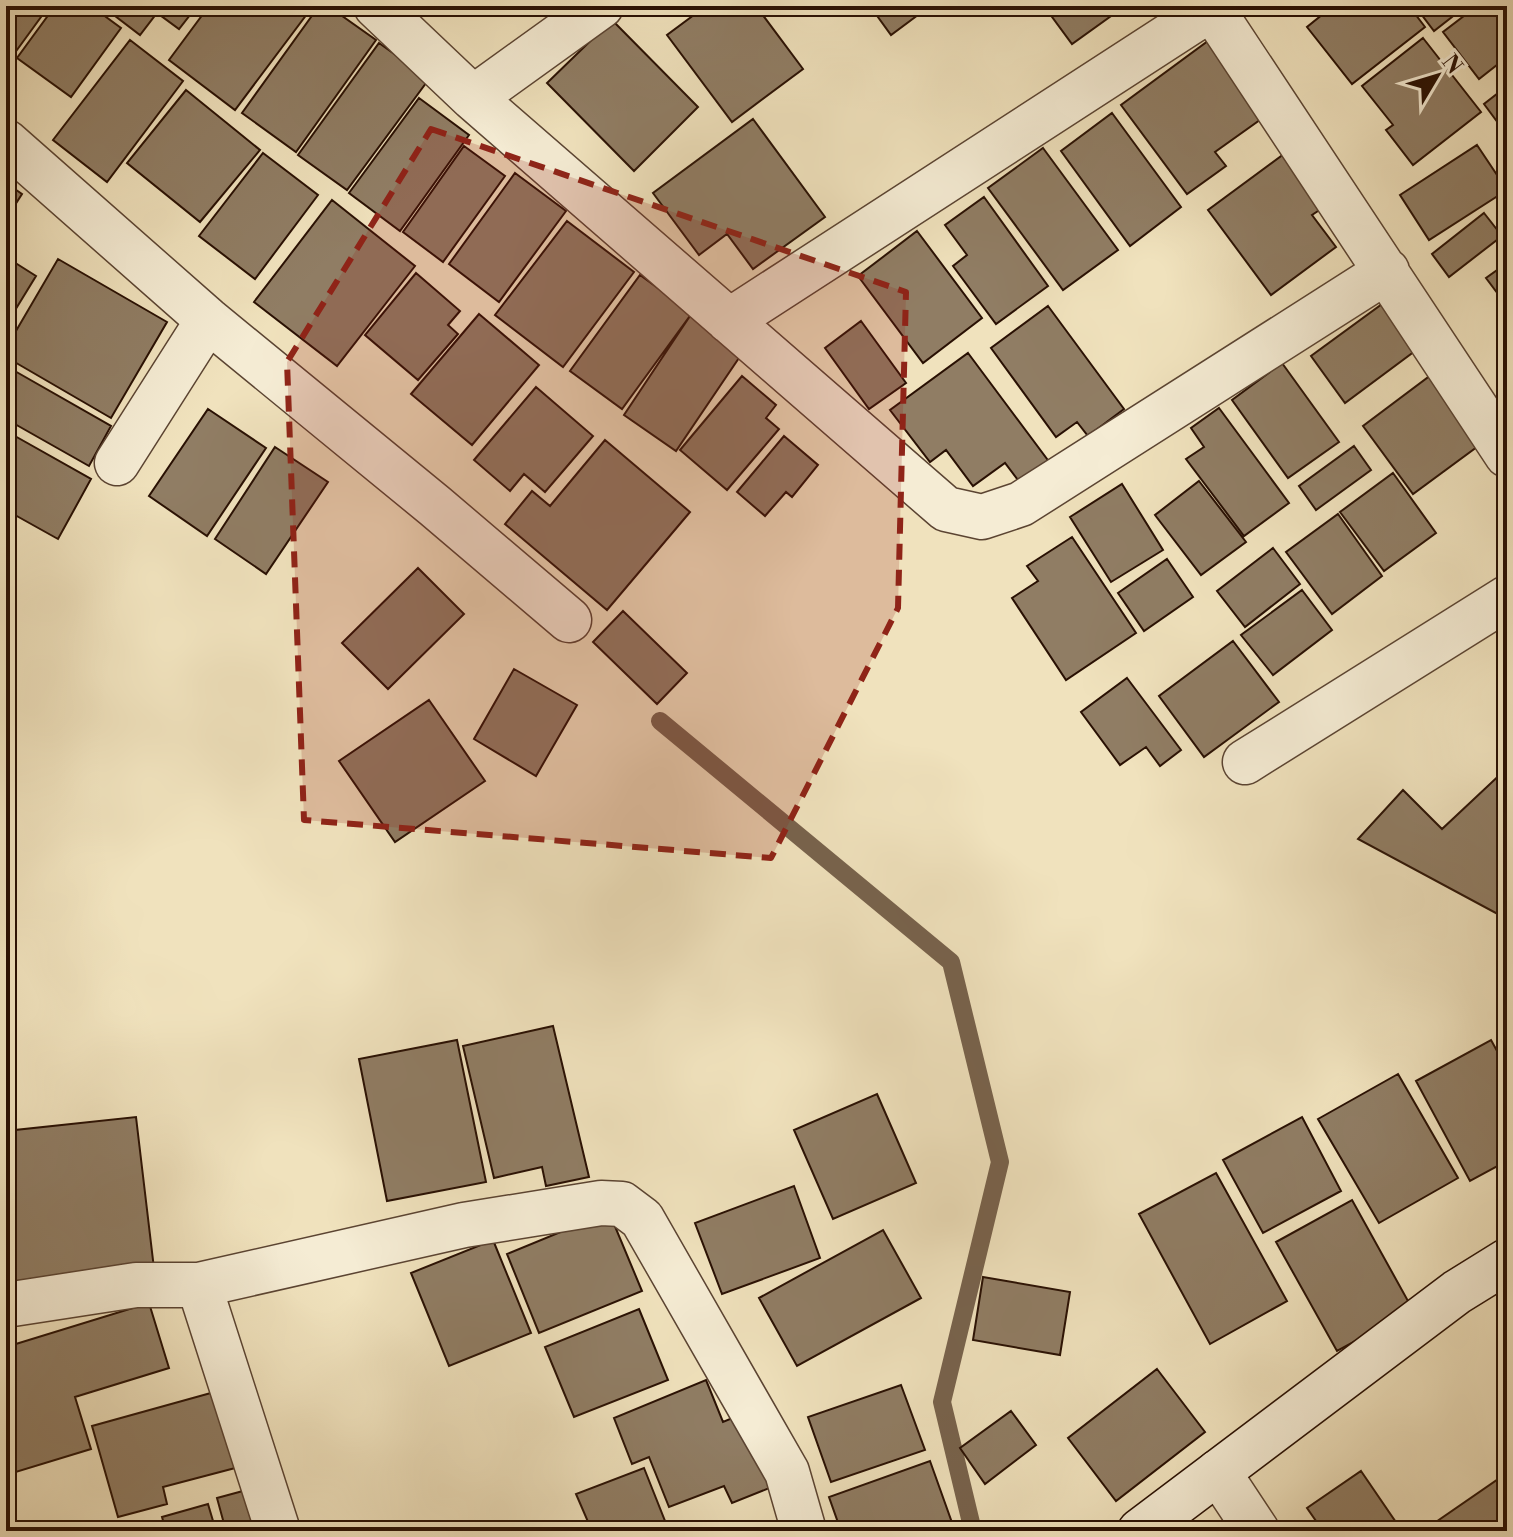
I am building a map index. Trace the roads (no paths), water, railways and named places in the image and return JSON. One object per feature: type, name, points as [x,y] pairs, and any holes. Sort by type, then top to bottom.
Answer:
[{"type":"street","points":[[376,6],[473,98],[946,509],[982,517],[1021,504],[1387,271]]},
{"type":"street","points":[[473,98],[601,6]]},
{"type":"street","points":[[729,321],[1211,7],[1507,455]]},
{"type":"street","points":[[6,142],[208,320],[569,620]]},
{"type":"street","points":[[117,463],[208,320]]},
{"type":"street","points":[[1245,762],[1507,598]]},
{"type":"street","points":[[6,1305],[136,1285],[199,1285],[464,1225],[601,1203],[622,1204],[642,1219],[787,1472],[804,1531]]},
{"type":"street","points":[[1140,1531],[1457,1292],[1507,1261]]},
{"type":"street","points":[[199,1285],[278,1531]]},
{"type":"street","points":[[1218,1472],[1257,1531]]},
{"type":"waterway","points":[[660,721],[951,962],[1000,1162],[942,1402],[973,1531]]}]
